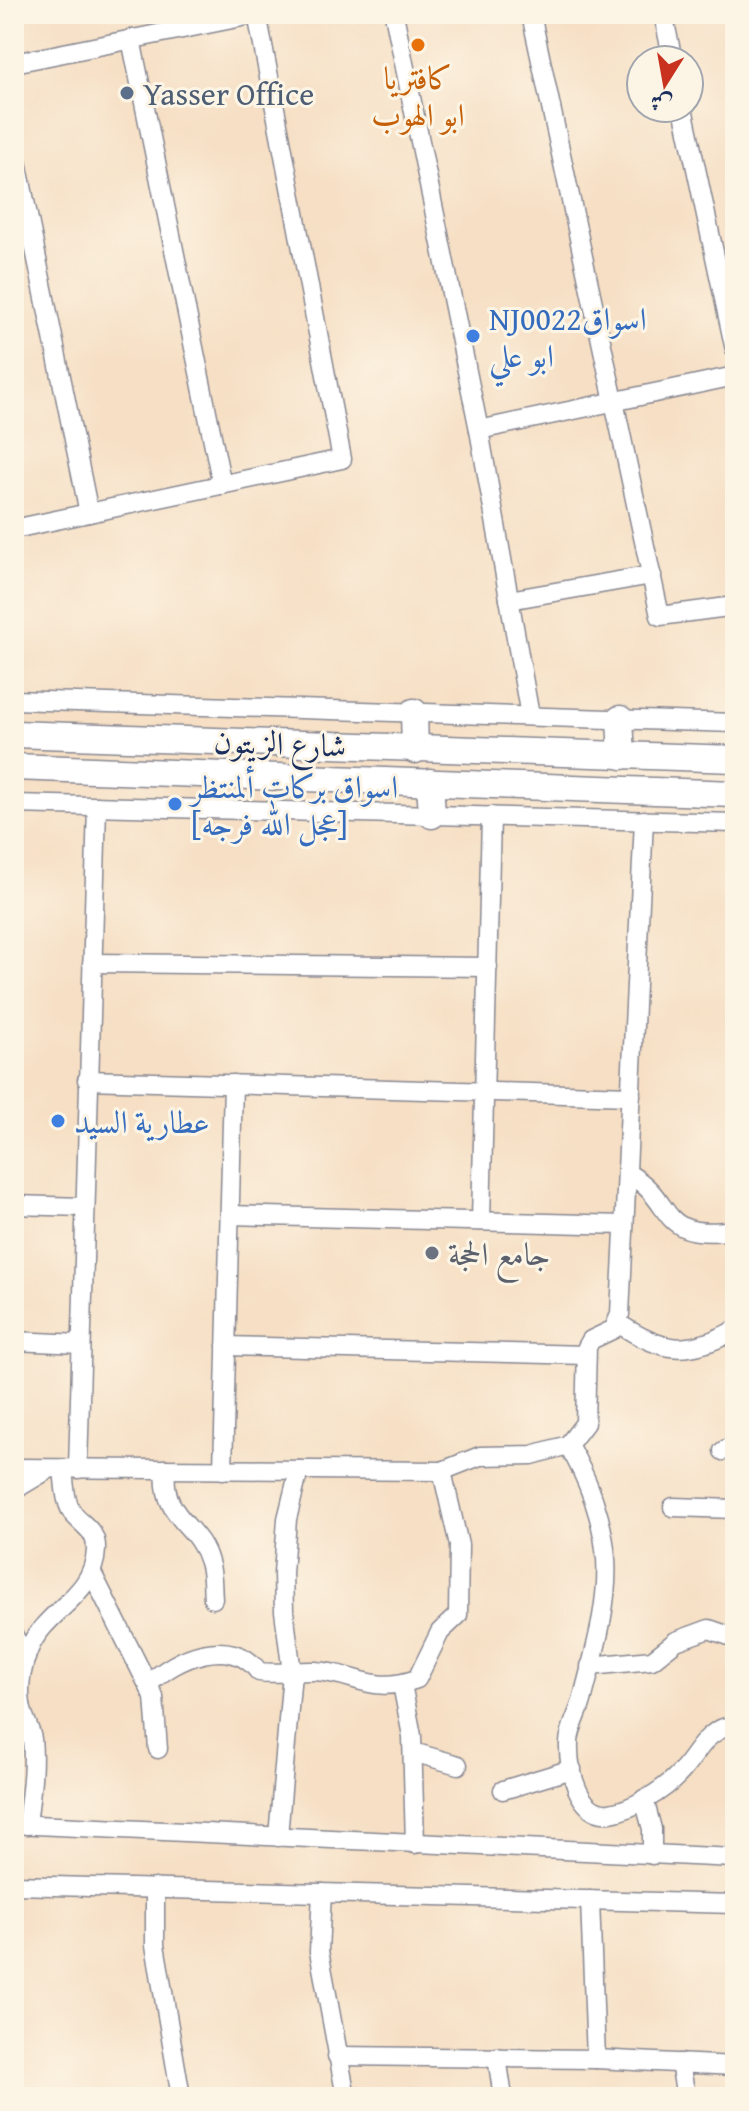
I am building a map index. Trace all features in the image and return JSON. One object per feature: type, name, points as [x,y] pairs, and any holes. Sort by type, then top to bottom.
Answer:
[{"type":"main road","points":[[414,712],[415,750]]},
{"type":"main road","points":[[620,719],[622,756]]},
{"type":"main road","name":"شارع الزيتون","points":[[14,734],[735,759]]},
{"type":"main road","points":[[64,735],[76,744],[78,751],[77,758],[68,768]]},
{"type":"main road","points":[[140,772],[133,755],[142,739]]},
{"type":"main road","name":"شارع الزيتون","points":[[14,767],[735,794]]},
{"type":"main road","points":[[430,782],[432,815]]},
{"type":"street","points":[[14,63],[257,14],[342,459],[14,529]]},
{"type":"street","points":[[394,14],[479,430],[530,716]]},
{"type":"street","points":[[531,14],[660,616],[735,606]]},
{"type":"street","points":[[663,14],[670,44]]},
{"type":"street","points":[[131,39],[222,485]]},
{"type":"street","points":[[686,124],[735,350]]},
{"type":"street","points":[[14,147],[89,513]]},
{"type":"street","points":[[479,430],[735,376]]},
{"type":"street","points":[[509,600],[652,575]]},
{"type":"street","points":[[14,700],[735,723]]},
{"type":"street","points":[[14,804],[735,823]]},
{"type":"street","points":[[97,806],[81,1344],[63,1469],[67,1501],[75,1516],[86,1523],[97,1549],[92,1573],[71,1603],[41,1626],[26,1658],[21,1704],[32,1738],[21,1825],[735,1858]]},
{"type":"street","points":[[481,1221],[491,816]]},
{"type":"street","points":[[14,1468],[442,1471],[480,1456],[532,1455],[568,1445],[585,1423],[586,1355],[591,1340],[614,1329],[618,1323],[644,820]]},
{"type":"street","points":[[92,963],[488,967]]},
{"type":"street","points":[[87,1080],[631,1096]]},
{"type":"street","points":[[223,1470],[233,1084]]},
{"type":"street","points":[[627,1173],[648,1185],[661,1210],[680,1227],[706,1233],[735,1230]]},
{"type":"street","points":[[14,1205],[84,1207]]},
{"type":"street","points":[[230,1215],[624,1225]]},
{"type":"street","points":[[618,1323],[644,1341],[682,1349],[705,1347],[735,1330]]},
{"type":"street","points":[[14,1341],[81,1344]]},
{"type":"street","points":[[226,1346],[586,1355]]},
{"type":"street","points":[[568,1445],[586,1475],[606,1559],[605,1593],[590,1666],[568,1741],[580,1796],[590,1809],[605,1814],[621,1811],[677,1776],[705,1738],[722,1727],[735,1725]]},
{"type":"street","points":[[14,1490],[63,1469]]},
{"type":"street","points":[[166,1469],[164,1486],[169,1505],[198,1540],[209,1562],[213,1599]]},
{"type":"street","points":[[278,1837],[292,1673],[283,1573],[287,1519],[299,1470]]},
{"type":"street","points":[[149,1684],[166,1667],[217,1652],[234,1652],[249,1658],[259,1672],[317,1671],[392,1688],[417,1679],[440,1632],[458,1615],[459,1545],[442,1471]]},
{"type":"street","points":[[673,1507],[735,1509]]},
{"type":"street","points":[[92,1573],[154,1697],[158,1749]]},
{"type":"street","points":[[590,1666],[652,1660],[676,1641],[709,1629],[735,1638]]},
{"type":"street","points":[[14,1636],[26,1658]]},
{"type":"street","points":[[402,1684],[413,1752],[415,1844]]},
{"type":"street","points":[[413,1752],[458,1765]]},
{"type":"street","points":[[503,1790],[572,1769]]},
{"type":"street","points":[[644,1799],[652,1829],[652,1855]]},
{"type":"street","points":[[14,1885],[735,1904]]},
{"type":"street","points":[[155,1888],[155,1945],[181,2097]]},
{"type":"street","points":[[322,1893],[319,1951],[346,2097]]},
{"type":"street","points":[[590,1900],[596,2059]]},
{"type":"street","points":[[337,2056],[596,2059],[735,2066]]},
{"type":"street","points":[[497,2057],[503,2097]]},
{"type":"street","points":[[680,2063],[686,2097]]},
{"type":"place","name":"كافتريا ابو الهوب","points":[[418,45]]},
{"type":"place","name":"Yasser Office","points":[[127,93]]},
{"type":"place","name":"NJ0022اسواق ابو علي","points":[[473,336]]},
{"type":"place","name":"اسواق بركات ألمنتظر [عجل الله فرجه]","points":[[175,804]]},
{"type":"place","name":"عطارية السيد","points":[[58,1121]]},
{"type":"place","name":"جامع الحجة","points":[[432,1253]]}]
